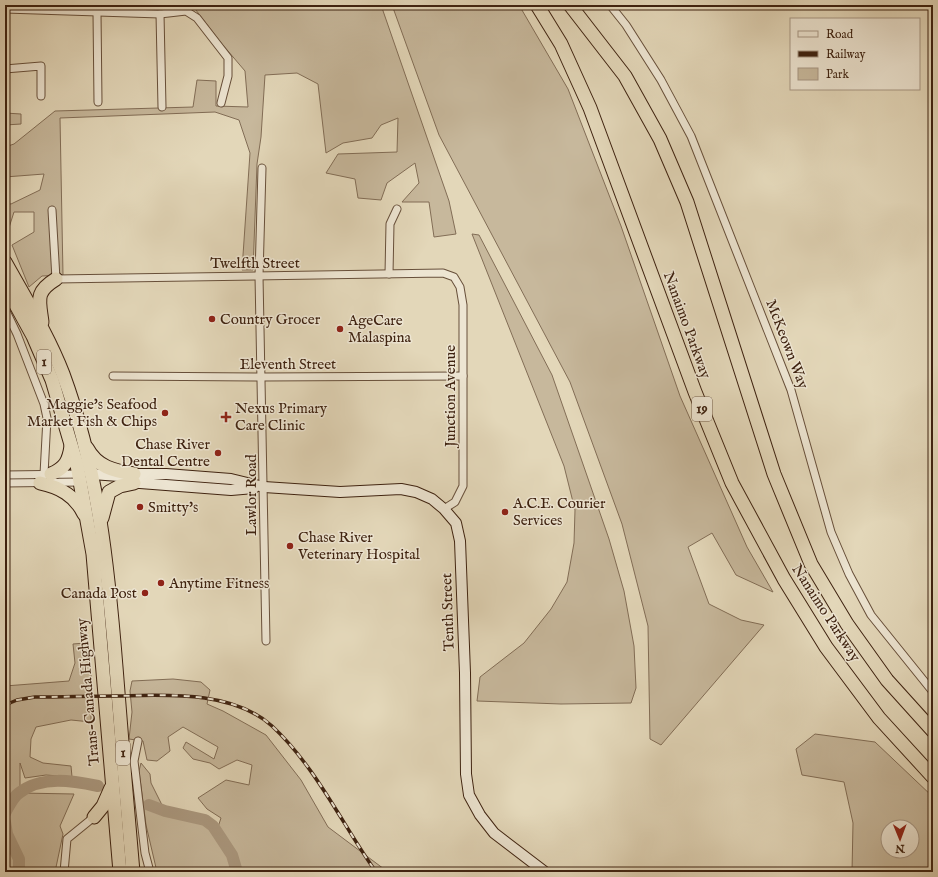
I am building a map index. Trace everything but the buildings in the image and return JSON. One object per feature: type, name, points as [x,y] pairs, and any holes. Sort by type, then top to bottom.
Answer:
[{"type":"highway","name":"Nanaimo Parkway","points":[[537,5],[561,44],[590,108],[694,392],[732,483],[784,579],[826,647],[879,718],[933,777]]},
{"type":"highway","name":"Nanaimo Parkway","points":[[570,5],[625,76],[660,139],[684,195],[774,474],[811,564],[847,624],[887,680],[933,731]]},
{"type":"highway","name":"Trans-Canada Highway","points":[[5,262],[43,330],[63,374],[85,443],[93,478],[96,592],[120,872]]},
{"type":"highway","points":[[43,330],[38,298],[44,286],[56,279]]},
{"type":"highway","name":"Trans-Canada Highway","points":[[5,285],[33,336],[52,380],[71,444],[79,478],[95,522],[110,591],[133,872]]},
{"type":"highway","points":[[85,443],[92,458],[103,466],[134,478]]},
{"type":"highway","points":[[71,444],[68,462],[61,470],[45,477],[55,486],[69,494],[95,522],[109,492],[134,478]]},
{"type":"highway","points":[[94,817],[103,806],[112,786]]},
{"type":"street","name":"McKeown Way","points":[[610,5],[626,25],[661,80],[691,136],[791,390],[831,532],[849,574],[871,615],[933,692]]},
{"type":"street","points":[[5,9],[160,14],[186,11],[197,18],[228,58],[228,76],[221,103]]},
{"type":"street","points":[[97,13],[98,102]]},
{"type":"street","points":[[160,14],[162,107]]},
{"type":"street","points":[[5,68],[41,66],[41,96]]},
{"type":"street","name":"Lawlor Road","points":[[262,168],[259,276],[266,641]]},
{"type":"street","points":[[389,274],[390,224],[397,209]]},
{"type":"street","points":[[52,210],[56,279]]},
{"type":"street","name":"Twelfth Street","points":[[56,279],[443,273],[454,276]]},
{"type":"street","name":"Junction Avenue","points":[[444,509],[455,502],[463,486],[463,305],[460,287],[454,276]]},
{"type":"street","points":[[5,309],[20,341],[48,418],[45,477]]},
{"type":"street","name":"Eleventh Street","points":[[114,376],[262,378],[463,376]]},
{"type":"street","name":"Tenth Street","points":[[79,478],[120,476],[134,478],[166,474],[231,480],[264,487],[340,492],[402,489],[416,492],[432,499],[444,509],[456,523],[460,541],[465,673],[466,774],[469,795],[480,815],[494,833],[545,872]]},
{"type":"street","points":[[5,475],[79,478]]},
{"type":"street","points":[[5,483],[45,477],[79,478]]},
{"type":"street","points":[[138,741],[134,761],[145,853],[150,872]]},
{"type":"street","points":[[64,872],[67,839],[94,817]]},
{"type":"green space","points":[[192,5],[381,5],[449,201],[456,234],[434,237],[429,202],[402,202],[419,183],[415,163],[387,183],[381,200],[358,198],[355,179],[326,173],[338,154],[397,152],[398,118],[381,125],[372,138],[343,143],[326,153],[318,84],[297,73],[265,75],[261,137],[257,164],[253,270],[242,270],[250,153],[239,120],[215,112],[60,118],[63,275],[42,276],[29,287],[12,245],[34,232],[34,212],[14,212],[6,237],[5,203],[11,204],[40,190],[44,174],[5,177],[5,147],[14,144],[55,111],[193,107],[197,80],[216,81],[216,106],[248,107],[245,71]]},
{"type":"green space","points":[[392,5],[519,5],[568,89],[621,226],[680,396],[747,547],[773,592],[736,575],[712,533],[688,547],[709,604],[741,620],[764,625],[661,745],[650,739],[648,626],[622,524],[570,382],[439,135]]},
{"type":"green space","points":[[5,113],[21,114],[21,124],[5,125]]},
{"type":"green space","points":[[472,234],[479,235],[552,375],[609,539],[624,591],[634,646],[636,688],[631,703],[561,704],[477,701],[480,677],[524,643],[551,609],[567,582],[574,543],[575,510],[564,466]]},
{"type":"green space","points":[[85,643],[91,675],[91,722],[71,720],[36,727],[31,739],[30,757],[43,763],[71,766],[72,777],[46,775],[25,778],[20,763],[20,793],[74,794],[60,826],[63,834],[55,872],[5,872],[5,686],[69,681],[75,663],[73,644]]},
{"type":"green space","points":[[173,679],[201,682],[210,690],[207,704],[223,711],[266,735],[301,780],[328,827],[388,872],[157,872],[146,825],[139,771],[141,763],[150,774],[151,783],[163,807],[201,818],[218,827],[221,818],[207,809],[198,798],[226,780],[249,785],[252,765],[237,760],[219,769],[210,763],[193,759],[183,748],[186,742],[214,759],[218,747],[183,727],[168,737],[170,751],[157,761],[147,760],[143,741],[129,739],[132,712],[130,691],[132,681]]},
{"type":"green space","points":[[815,734],[875,742],[933,797],[933,872],[852,872],[853,823],[844,782],[802,775],[796,749]]},
{"type":"waterway","points":[[5,813],[17,795],[28,787],[38,784],[68,781],[98,786]]},
{"type":"waterway","points":[[149,805],[165,811],[205,820],[213,826],[232,855],[237,872]]},
{"type":"waterway","points":[[5,822],[7,834],[19,859],[19,872]]},
{"type":"railway","points":[[5,705],[17,700],[35,697],[156,695],[198,697],[218,700],[238,706],[256,714],[272,726],[302,759],[328,796],[376,872]]},
{"type":"place","name":"Country Grocer","points":[[212,319]]},
{"type":"place","name":"AgeCare Malaspina","points":[[340,329]]},
{"type":"place","name":"Maggie's Seafood Market Fish & Chips","points":[[165,413]]},
{"type":"place","name":"Nexus Primary Care Clinic","points":[[226,417]]},
{"type":"place","name":"Chase River Dental Centre","points":[[218,453]]},
{"type":"place","name":"Smitty's","points":[[140,507]]},
{"type":"place","name":"A.C.E. Courier Services","points":[[505,512]]},
{"type":"place","name":"Chase River Veterinary Hospital","points":[[290,546]]},
{"type":"place","name":"Anytime Fitness","points":[[161,583]]},
{"type":"place","name":"Canada Post","points":[[145,593]]}]
